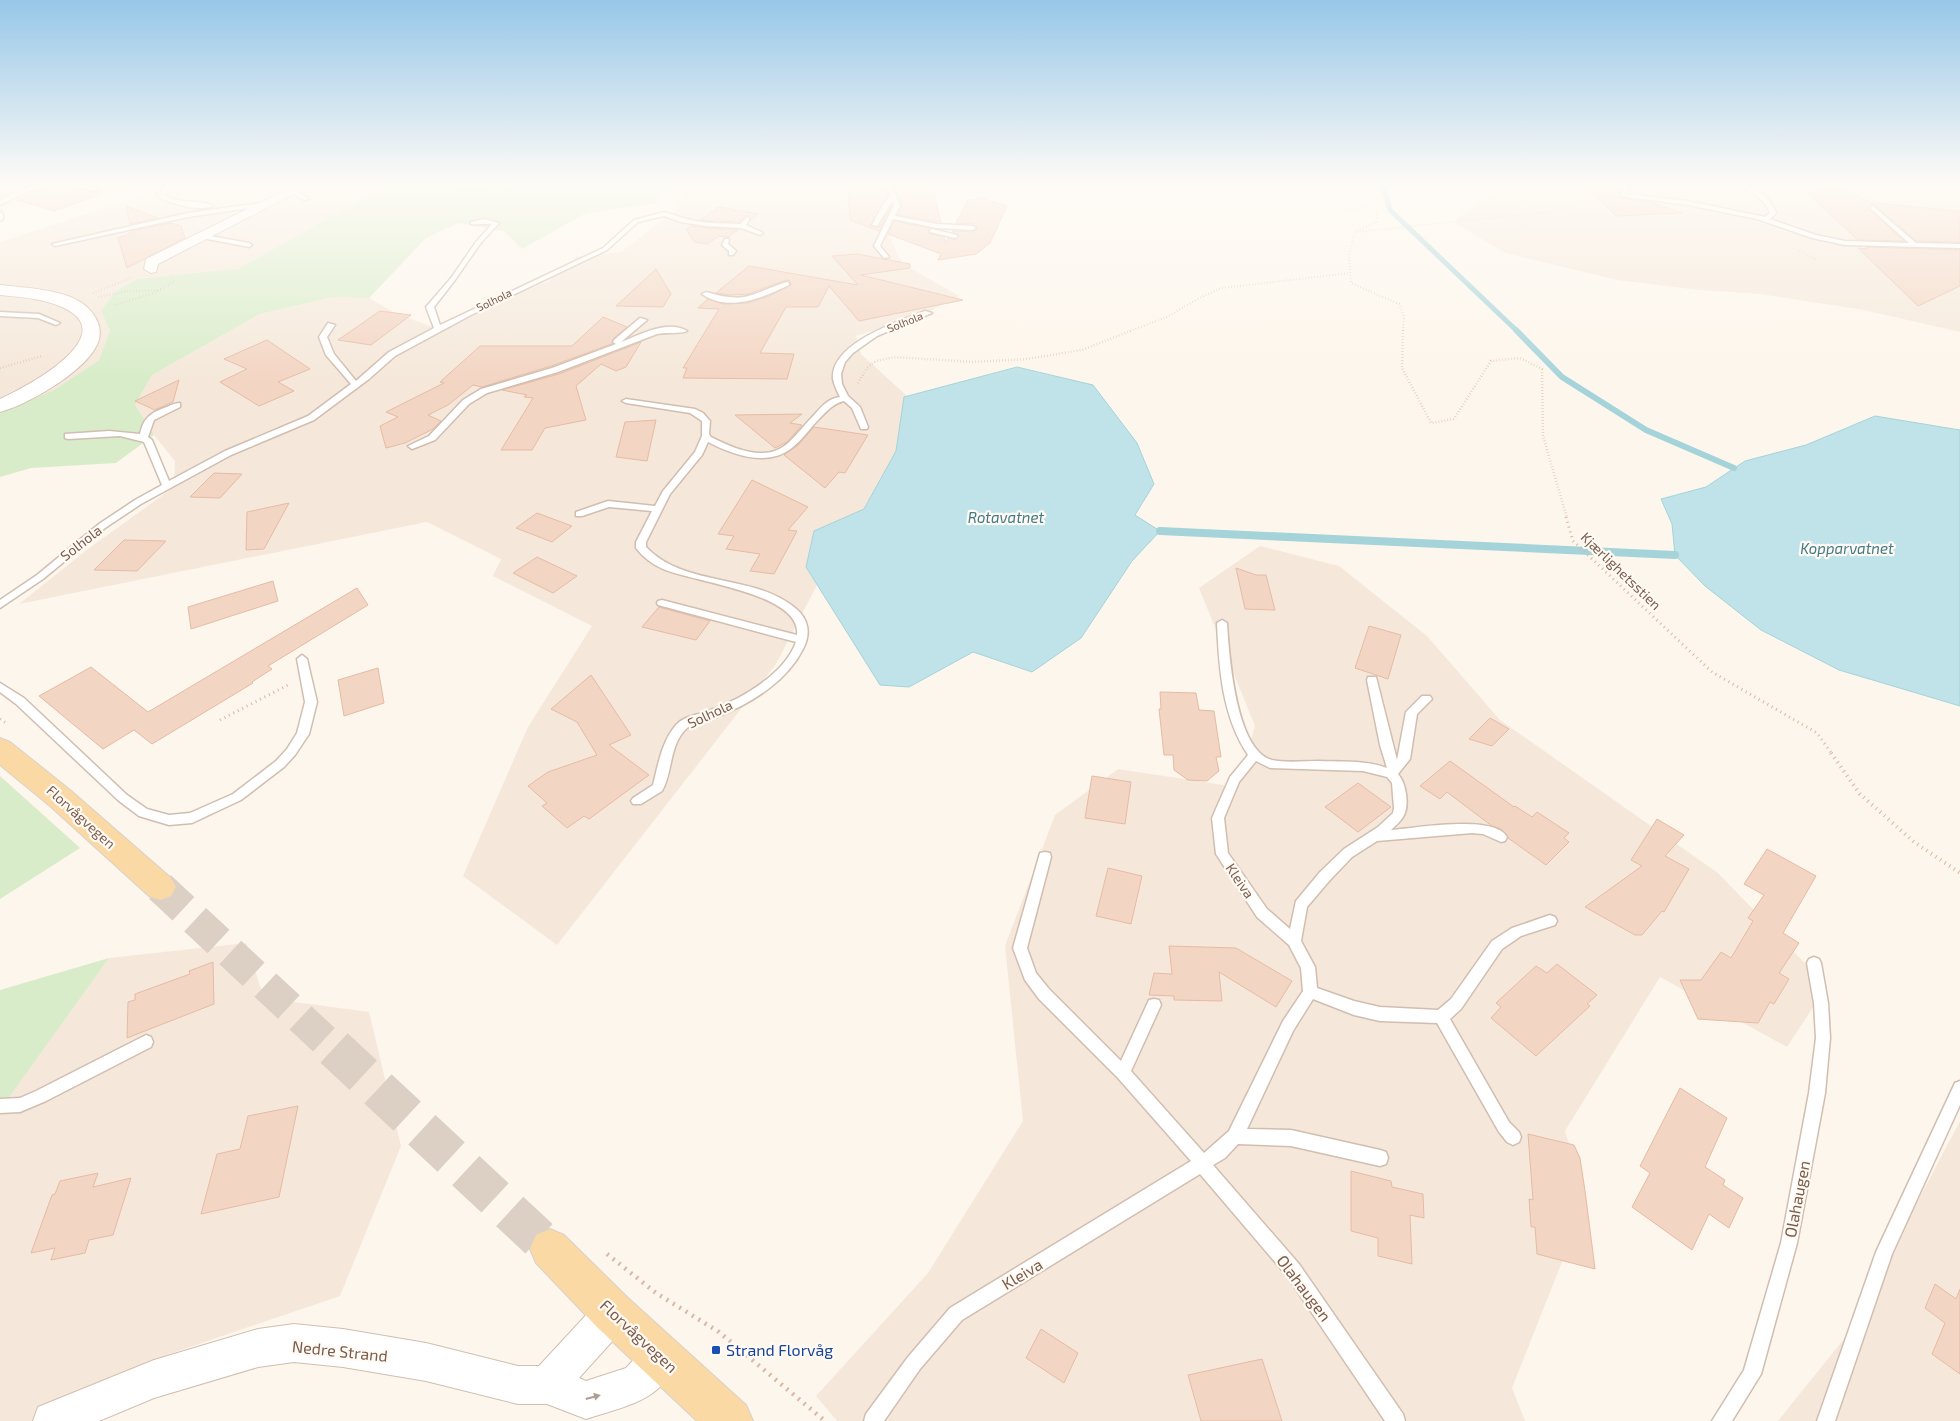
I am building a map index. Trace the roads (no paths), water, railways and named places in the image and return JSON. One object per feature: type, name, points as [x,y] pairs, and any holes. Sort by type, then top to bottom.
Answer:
[{"type":"main road","points":[[0,290],[53,299],[81,311],[90,326],[88,343],[79,356],[64,370],[43,385],[0,406]]},
{"type":"main road","name":"Florvågvegen","points":[[0,749],[60,798],[160,887]]},
{"type":"main road","name":"Florvågvegen","points":[[550,1249],[613,1313],[730,1421]]},
{"type":"street","points":[[150,269],[151,262],[177,248]]},
{"type":"street","points":[[547,1385],[613,1313]]},
{"type":"street","name":"Nedre Strand","points":[[52,1421],[154,1379],[258,1348],[294,1343],[343,1348],[426,1362],[518,1385],[547,1385],[586,1400],[638,1382],[661,1358]]},
{"type":"lane","points":[[438,329],[430,306],[453,279],[474,248]]},
{"type":"lane","name":"Solhola","points":[[0,605],[40,577],[102,526],[166,486],[228,453],[311,418],[356,384],[381,362],[438,329],[540,278],[606,248]]},
{"type":"lane","points":[[729,248],[733,251],[730,254]]},
{"type":"lane","points":[[879,248],[886,257]]},
{"type":"lane","points":[[706,294],[720,300],[741,301],[752,299],[787,284]]},
{"type":"lane","name":"Solhola","points":[[864,427],[860,412],[855,405],[845,399],[837,381],[837,374],[846,357],[856,345],[878,333],[928,312]]},
{"type":"lane","points":[[0,314],[33,315],[56,323]]},
{"type":"lane","points":[[618,345],[616,343],[643,320]]},
{"type":"lane","points":[[331,325],[323,337],[330,355],[356,384]]},
{"type":"lane","points":[[412,446],[432,438],[471,397],[502,385],[555,370],[618,345],[663,330],[683,331]]},
{"type":"lane","points":[[706,437],[738,451],[764,456],[774,455],[789,448],[830,402],[845,399]]},
{"type":"lane","points":[[626,401],[692,411],[706,421],[706,437],[699,453],[666,493],[641,542],[644,553],[675,570],[748,588],[780,603],[799,617],[804,627],[802,640],[662,603]]},
{"type":"lane","points":[[144,438],[146,421],[150,417],[178,405]]},
{"type":"lane","points":[[68,436],[123,435],[148,440],[166,486]]},
{"type":"lane","points":[[579,514],[608,504],[658,509]]},
{"type":"lane","points":[[1222,623],[1226,677],[1231,704],[1248,746],[1254,755],[1270,764],[1362,767],[1392,772]]},
{"type":"lane","name":"Solhola","points":[[637,801],[658,788],[668,753],[681,728],[691,720],[712,714],[760,689],[785,668],[798,650],[802,640]]},
{"type":"lane","points":[[0,687],[20,701],[79,754],[123,798],[143,813],[169,820],[192,818],[237,796],[280,764],[291,752],[303,734],[312,702],[302,660]]},
{"type":"lane","points":[[1294,941],[1302,905],[1310,894],[1348,853],[1374,836],[1398,816],[1400,808],[1398,782],[1392,772],[1372,680]]},
{"type":"lane","points":[[1392,772],[1404,759],[1412,712],[1426,699]]},
{"type":"lane","name":"Kleiva","points":[[873,1421],[914,1363],[956,1314],[1203,1163],[1219,1152],[1235,1136],[1288,1026],[1310,992],[1308,967],[1294,941],[1262,913],[1222,854],[1218,818],[1234,780],[1254,755]]},
{"type":"lane","points":[[1374,836],[1472,828],[1485,829],[1500,837]]},
{"type":"lane","points":[[1045,857],[1020,948],[1030,976],[1044,994],[1123,1073],[1203,1163]]},
{"type":"lane","points":[[1310,992],[1354,1008],[1380,1014],[1441,1018],[1456,1004],[1498,946],[1517,932],[1550,921]]},
{"type":"lane","name":"Olahaugen","points":[[1721,1421],[1752,1374],[1789,1242],[1817,1093],[1823,1038],[1821,1003],[1814,964]]},
{"type":"lane","points":[[1123,1073],[1154,1005]]},
{"type":"lane","points":[[1441,1018],[1504,1127],[1514,1137]]},
{"type":"lane","points":[[0,1106],[20,1106],[146,1042]]},
{"type":"lane","points":[[1826,1421],[1884,1252],[1960,1088]]},
{"type":"lane","points":[[1235,1136],[1291,1138],[1380,1158]]},
{"type":"lane","name":"Olahaugen","points":[[1203,1163],[1208,1172],[1293,1270],[1396,1421]]},
{"type":"water","name":"Rotavatnet","points":[[1017,367],[1093,385],[1137,443],[1154,484],[1135,515],[1160,531],[1132,561],[1081,638],[1032,672],[973,652],[909,687],[880,685],[806,567],[814,531],[864,509],[896,451],[904,397]]},
{"type":"water","name":"Kopparvatnet","points":[[1875,416],[1960,430],[1960,706],[1839,670],[1761,630],[1705,586],[1675,555],[1672,524],[1661,499],[1706,487],[1745,461],[1806,445]]},
{"type":"waterway","points":[[1430,248],[1517,331]]},
{"type":"waterway","points":[[1517,331],[1562,377],[1646,430],[1734,468]]},
{"type":"waterway","points":[[1160,531],[1675,555]]},
{"type":"tunnel","points":[[160,887],[335,1050]]},
{"type":"tunnel","points":[[334,1048],[550,1249]]},
{"type":"place","name":"Strand Florvåg","points":[[716,1350]]}]
